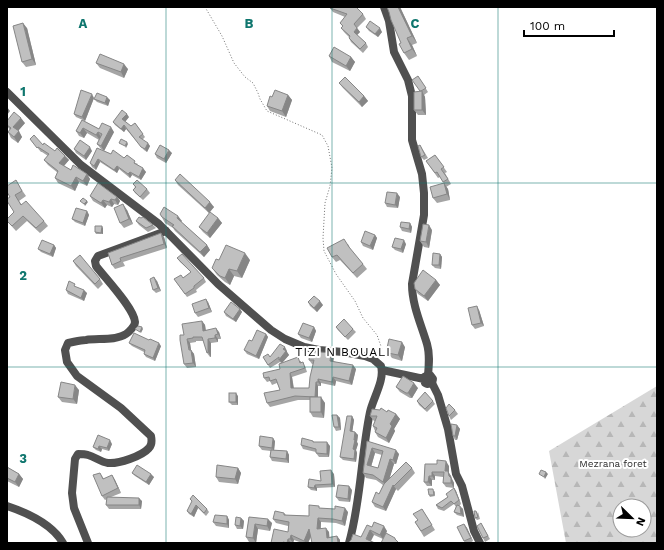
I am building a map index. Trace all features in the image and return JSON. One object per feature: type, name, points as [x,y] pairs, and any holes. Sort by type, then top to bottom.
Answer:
[{"type":"street","points":[[384,7],[389,21],[394,52],[408,80],[412,96],[412,140],[422,174],[424,215],[412,284],[412,295],[429,356],[425,383],[432,383],[438,395],[448,429],[456,474],[462,486],[474,531],[480,543]]},
{"type":"street","points":[[7,92],[81,165],[159,224],[218,284],[271,330],[285,339],[304,347],[358,354],[376,361],[381,366],[382,370],[379,386],[370,412],[359,490],[349,543]]},
{"type":"street","points":[[88,543],[74,508],[72,493],[75,459],[78,454],[88,455],[108,463],[116,462],[134,457],[144,452],[150,447],[152,442],[151,436],[122,408],[77,376],[67,362],[65,350],[68,343],[84,340],[113,338],[126,334],[133,327],[135,322],[124,300],[96,266],[95,261],[98,256],[166,231]]},
{"type":"street","points":[[382,370],[426,377]]},
{"type":"street","points":[[7,506],[25,513],[48,526],[56,533],[63,543]]},
{"type":"path","points":[[205,7],[222,36],[234,63],[245,77],[253,83],[260,100],[267,110],[322,135],[328,146],[332,168],[330,186],[325,203],[324,251],[336,274],[355,301],[363,318],[377,335],[382,349],[380,357],[376,361]]},
{"type":"green space","name":"Mezrana foret","points":[[657,386],[657,543],[566,543],[549,451]]},
{"type":"building","points":[[330,7],[356,7],[363,14],[354,24],[357,28],[354,32],[366,43],[360,49],[349,38],[350,36],[341,28],[343,26],[340,23],[347,14]]},
{"type":"building","points":[[387,7],[398,7],[412,36],[407,38],[412,49],[404,53],[399,44],[401,43]]},
{"type":"building","points":[[370,21],[380,28],[375,34],[366,27]]},
{"type":"building","points":[[23,23],[32,59],[22,62],[13,26]]},
{"type":"building","points":[[334,47],[351,57],[346,66],[329,56]]},
{"type":"building","points":[[100,54],[124,64],[121,72],[96,63]]},
{"type":"building","points":[[418,76],[426,88],[421,91],[412,80]]},
{"type":"building","points":[[345,77],[364,96],[359,102],[339,83]]},
{"type":"building","points":[[81,90],[92,94],[82,117],[74,114]]},
{"type":"building","points":[[275,90],[288,95],[282,111],[267,106],[270,96],[272,97]]},
{"type":"building","points":[[422,91],[422,110],[414,110],[414,92]]},
{"type":"building","points":[[97,93],[107,97],[105,103],[94,99]]},
{"type":"building","points":[[122,110],[127,114],[122,119],[131,126],[135,123],[143,134],[139,137],[148,143],[145,149],[141,147],[124,125],[121,129],[113,122]]},
{"type":"building","points":[[14,112],[21,118],[13,127],[19,131],[14,137],[8,132],[11,128],[7,125],[7,121]]},
{"type":"building","points":[[82,120],[99,129],[102,123],[111,127],[101,146],[97,144],[102,134],[98,132],[96,135],[83,128],[80,133],[76,131]]},
{"type":"building","points":[[34,135],[43,145],[44,143],[55,151],[57,148],[65,156],[59,163],[71,170],[73,165],[87,174],[83,181],[76,177],[71,186],[55,178],[58,171],[44,160],[49,154],[38,147],[37,148],[30,139]]},
{"type":"building","points":[[121,139],[127,142],[125,146],[119,143]]},
{"type":"building","points":[[80,140],[90,147],[84,156],[74,149]]},
{"type":"building","points":[[160,145],[169,150],[164,159],[155,154]]},
{"type":"building","points":[[420,145],[425,155],[421,157],[418,146]]},
{"type":"building","points":[[97,148],[111,154],[113,150],[124,158],[127,155],[135,161],[134,163],[143,168],[139,177],[130,172],[128,174],[117,166],[114,170],[98,159],[94,166],[90,163]]},
{"type":"building","points":[[435,155],[444,167],[441,169],[448,179],[443,182],[437,172],[435,173],[426,161]]},
{"type":"building","points":[[180,174],[210,202],[205,208],[175,180]]},
{"type":"building","points":[[16,180],[22,191],[15,195],[21,205],[26,201],[44,221],[36,228],[23,216],[12,226],[7,221],[7,219],[14,212],[7,201],[10,197],[7,192],[7,186]]},
{"type":"building","points":[[137,180],[147,189],[140,197],[133,190],[136,187],[133,184]]},
{"type":"building","points":[[98,183],[117,197],[115,200],[111,199],[109,202],[103,200],[101,203],[90,196]]},
{"type":"building","points":[[444,183],[447,194],[433,198],[430,187]]},
{"type":"building","points":[[387,192],[397,193],[395,205],[385,203]]},
{"type":"building","points":[[83,198],[87,201],[84,204],[80,201]]},
{"type":"building","points":[[123,204],[129,219],[120,223],[114,208]]},
{"type":"building","points":[[164,207],[178,216],[177,218],[207,245],[200,252],[172,226],[174,225],[162,217],[160,214]]},
{"type":"building","points":[[76,208],[87,211],[83,223],[72,219]]},
{"type":"building","points":[[210,212],[218,218],[207,233],[199,227]]},
{"type":"building","points":[[139,217],[143,217],[153,225],[146,228],[136,221]]},
{"type":"building","points":[[401,222],[410,223],[409,229],[400,227]]},
{"type":"building","points":[[423,224],[429,225],[426,242],[420,241]]},
{"type":"building","points":[[95,226],[102,226],[101,233],[95,232]]},
{"type":"building","points":[[365,231],[375,235],[370,246],[361,242]]},
{"type":"building","points":[[161,233],[164,244],[120,258],[121,261],[112,265],[108,253]]},
{"type":"building","points":[[395,238],[404,240],[401,249],[392,247]]},
{"type":"building","points":[[344,239],[363,264],[353,273],[337,255],[332,257],[327,248]]},
{"type":"building","points":[[42,240],[54,245],[50,254],[38,249]]},
{"type":"building","points":[[226,245],[245,253],[237,271],[229,269],[225,278],[220,276],[212,268],[216,259],[219,260]]},
{"type":"building","points":[[433,253],[440,254],[439,265],[432,265]]},
{"type":"building","points":[[182,254],[204,278],[194,286],[194,288],[185,294],[174,279],[181,275],[183,278],[191,272],[177,258]]},
{"type":"building","points":[[80,255],[100,279],[95,284],[73,261]]},
{"type":"building","points":[[423,270],[436,280],[424,296],[415,289],[414,283]]},
{"type":"building","points":[[154,277],[158,288],[153,290],[150,279]]},
{"type":"building","points":[[69,281],[75,284],[74,286],[84,290],[81,298],[66,290]]},
{"type":"building","points":[[314,296],[320,301],[314,308],[308,302]]},
{"type":"building","points":[[206,299],[209,308],[195,313],[192,304]]},
{"type":"building","points":[[231,302],[240,309],[233,319],[224,312]]},
{"type":"building","points":[[477,306],[481,323],[472,325],[468,308]]},
{"type":"building","points":[[344,319],[353,329],[345,337],[336,327]]},
{"type":"building","points":[[202,321],[203,331],[216,328],[218,334],[215,335],[215,338],[208,339],[207,353],[202,337],[187,339],[189,350],[191,350],[193,363],[184,364],[180,340],[180,335],[184,335],[182,324]]},
{"type":"building","points":[[303,323],[314,327],[309,338],[298,334]]},
{"type":"building","points":[[138,326],[142,327],[140,332],[135,329]]},
{"type":"building","points":[[257,330],[266,334],[256,356],[244,350],[249,340],[252,341]]},
{"type":"building","points":[[134,333],[159,343],[153,358],[144,354],[145,350],[129,343]]},
{"type":"building","points":[[389,339],[402,342],[398,355],[388,353],[390,349],[387,348]]},
{"type":"building","points":[[280,344],[285,347],[283,349],[286,351],[279,360],[279,357],[268,365],[263,357],[268,354],[270,357]]},
{"type":"building","points":[[310,351],[331,353],[330,361],[353,365],[349,381],[333,377],[332,382],[318,379],[318,382],[316,382],[315,397],[295,396],[267,403],[264,393],[280,390],[276,379],[270,381],[269,377],[264,378],[263,373],[280,369],[279,364],[298,357],[300,363],[303,362],[305,368],[290,373],[291,388],[309,388],[314,360],[309,360]]},
{"type":"building","points":[[403,376],[414,383],[408,393],[396,387]]},
{"type":"building","points":[[61,382],[75,385],[73,399],[58,397]]},
{"type":"building","points":[[425,392],[433,401],[425,409],[417,401]]},
{"type":"building","points":[[229,393],[236,393],[236,402],[229,402]]},
{"type":"building","points":[[310,397],[321,397],[321,412],[310,412]]},
{"type":"building","points":[[449,404],[455,410],[449,416],[446,408]]},
{"type":"building","points":[[381,408],[387,412],[388,410],[396,414],[390,424],[392,426],[386,438],[375,432],[377,428],[373,426],[377,416],[370,416],[372,409],[380,410]]},
{"type":"building","points":[[332,415],[337,415],[339,427],[334,427]]},
{"type":"building","points":[[347,416],[352,416],[350,431],[355,432],[353,449],[355,450],[354,459],[340,457]]},
{"type":"building","points":[[451,424],[457,425],[455,436],[453,436]]},
{"type":"building","points":[[98,435],[110,440],[107,448],[99,446],[98,449],[93,447]]},
{"type":"building","points":[[260,436],[273,438],[272,448],[259,446]]},
{"type":"building","points":[[302,438],[313,442],[327,442],[327,454],[316,453],[316,449],[301,445]]},
{"type":"building","points":[[367,441],[396,450],[393,460],[390,459],[383,482],[373,475],[363,473]],"holes":[[[372,448],[383,451],[378,468],[367,465]]]},
{"type":"building","points":[[271,450],[287,451],[286,459],[270,457]]},
{"type":"building","points":[[437,460],[446,461],[445,471],[448,471],[451,478],[451,483],[443,483],[444,472],[432,472],[432,476],[429,476],[428,482],[424,482],[425,464],[437,464]]},
{"type":"building","points":[[406,462],[412,468],[394,486],[393,485],[383,507],[372,502],[376,492],[379,494],[384,484]]},
{"type":"building","points":[[137,465],[151,474],[146,482],[132,473]]},
{"type":"building","points":[[217,465],[238,468],[235,479],[216,477]]},
{"type":"building","points":[[7,467],[19,474],[15,482],[7,478]]},
{"type":"building","points":[[331,470],[332,484],[315,485],[314,488],[308,487],[309,479],[321,481],[320,471]]},
{"type":"building","points":[[541,470],[546,472],[544,477],[539,474]]},
{"type":"building","points":[[100,473],[103,479],[112,475],[118,488],[102,496],[93,475]]},
{"type":"building","points":[[338,485],[349,486],[348,499],[336,497]]},
{"type":"building","points":[[454,488],[459,500],[454,504],[451,501],[442,508],[436,505],[448,497],[446,494]]},
{"type":"building","points":[[428,489],[433,489],[434,495],[429,495]]},
{"type":"building","points":[[193,495],[207,509],[204,513],[196,505],[191,514],[187,511],[192,501],[190,499]]},
{"type":"building","points":[[107,497],[139,498],[139,505],[106,505]]},
{"type":"building","points":[[309,505],[319,506],[319,508],[335,509],[335,506],[345,508],[342,521],[318,518],[317,529],[326,528],[327,538],[337,536],[338,543],[312,543],[309,529],[304,541],[291,535],[287,543],[271,543],[274,529],[288,532],[289,522],[273,519],[275,511],[284,513],[284,515],[309,516]]},
{"type":"building","points":[[457,505],[460,506],[461,514],[454,512]]},
{"type":"building","points":[[422,509],[432,525],[421,531],[415,522],[418,520],[413,514]]},
{"type":"building","points":[[474,511],[476,511],[478,517],[475,518]]},
{"type":"building","points":[[215,515],[227,516],[227,524],[213,522]]},
{"type":"building","points":[[236,517],[241,518],[240,526],[235,525]]},
{"type":"building","points":[[249,517],[268,519],[267,526],[255,524],[253,538],[246,537]]},
{"type":"building","points":[[374,522],[384,526],[380,535],[370,530],[366,539],[375,543],[348,543],[353,534],[361,537],[367,525],[372,527]]},
{"type":"building","points":[[481,523],[488,536],[483,538],[477,526]]},
{"type":"building","points":[[464,524],[471,538],[464,541],[457,527]]},
{"type":"building","points":[[386,533],[395,538],[399,543],[381,543]]},
{"type":"district","name":"TIZI N BOUALI","points":[[343,352]]}]
